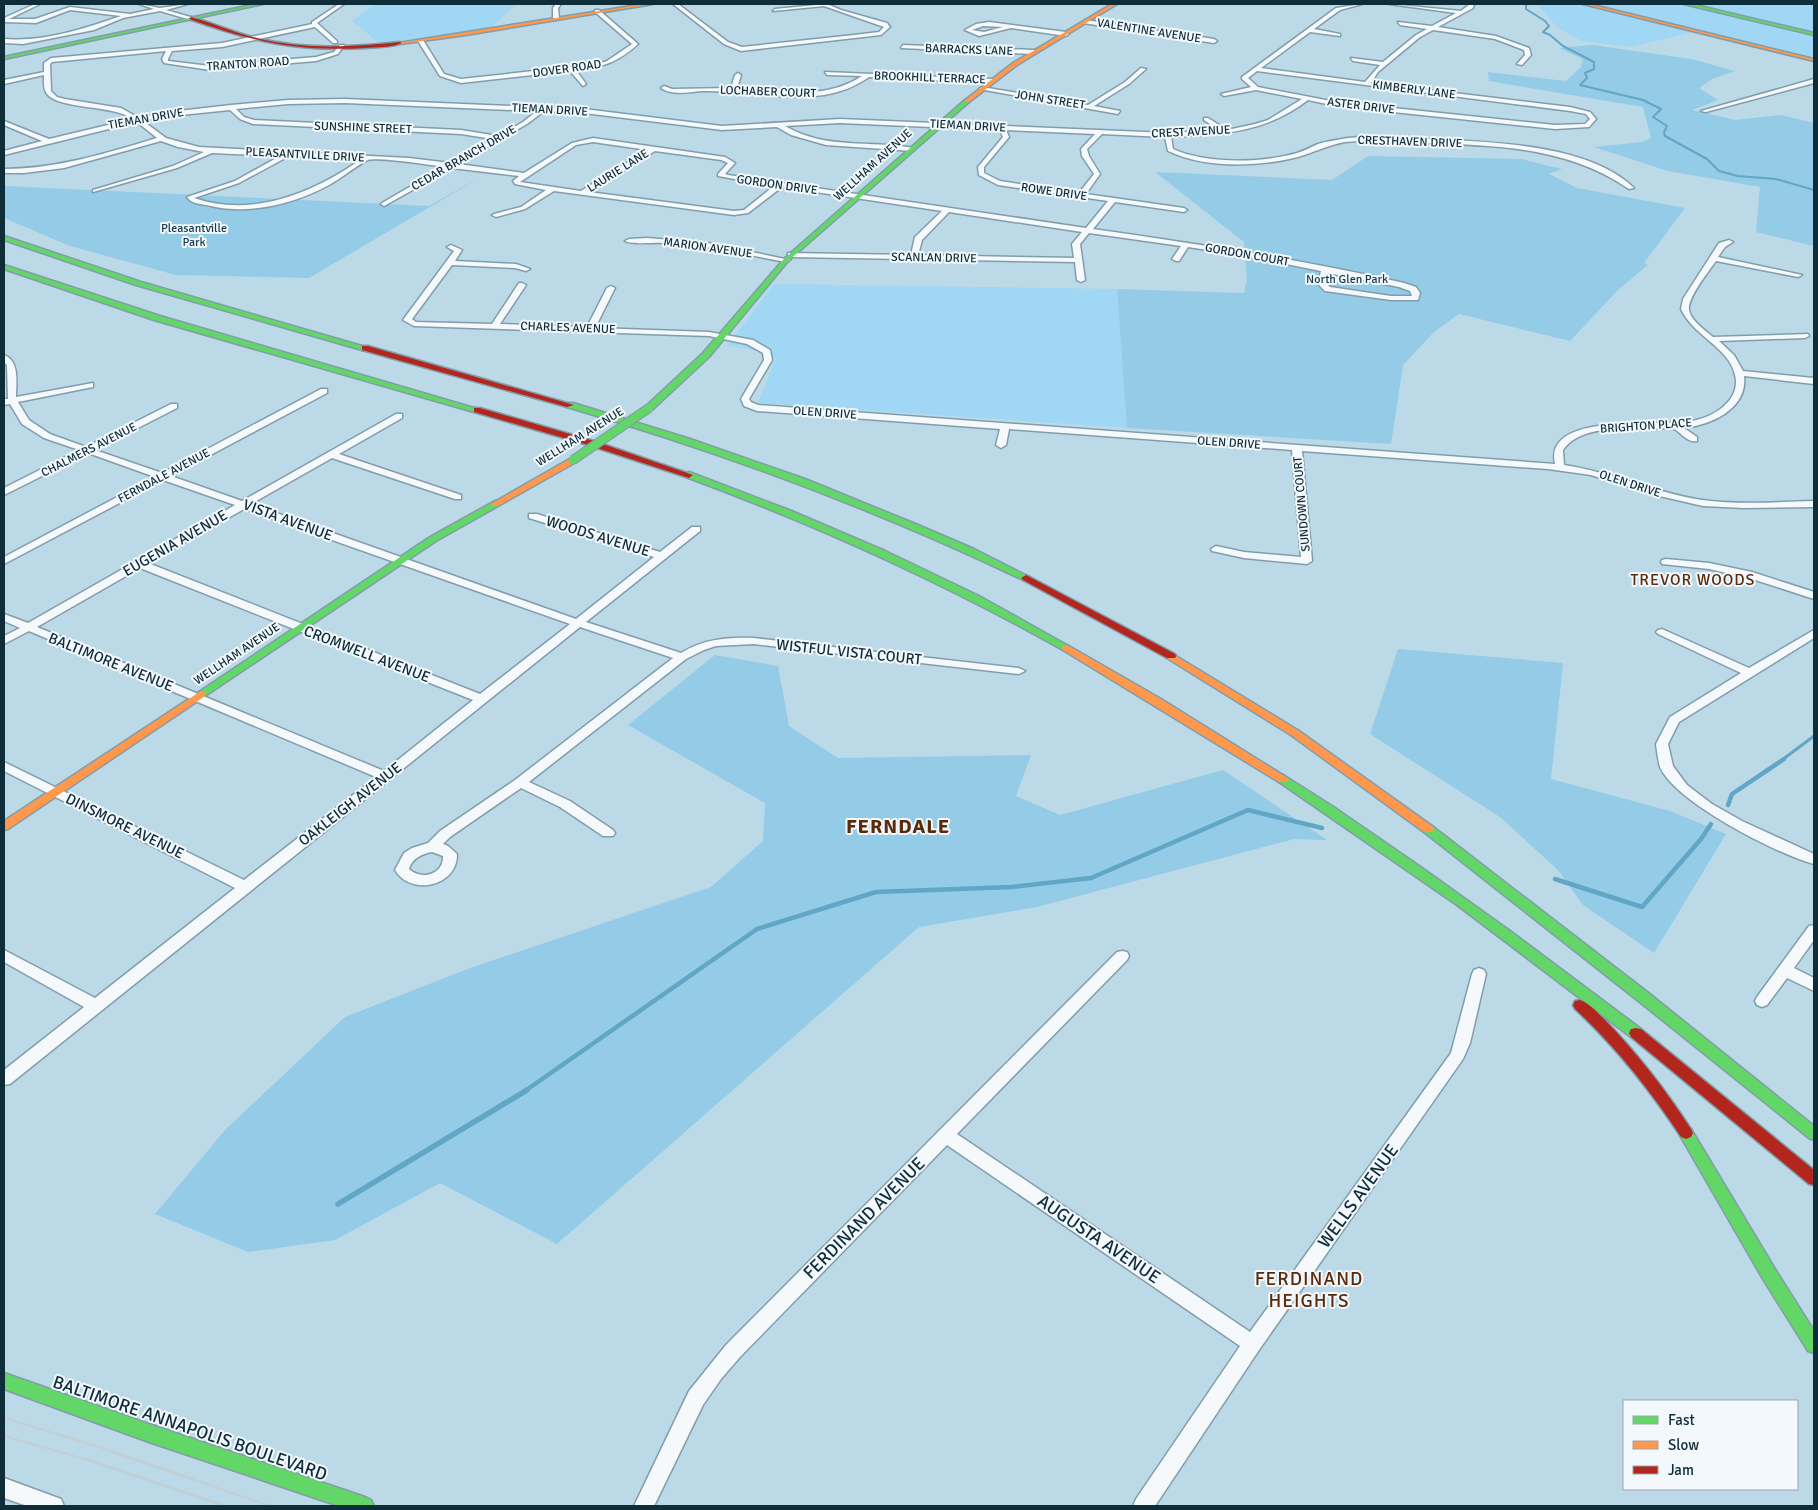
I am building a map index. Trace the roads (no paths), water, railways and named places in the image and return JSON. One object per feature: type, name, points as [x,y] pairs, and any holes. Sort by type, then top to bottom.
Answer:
[{"type":"main road","points":[[4,58],[261,4]]},
{"type":"main road","points":[[192,18],[254,39],[292,45],[338,44],[421,41],[479,33],[632,5],[651,4]]},
{"type":"main road","name":"WELLHAM AVENUE","points":[[4,826],[444,532],[573,460],[649,408],[687,375],[789,258],[860,197],[938,125],[992,81],[1034,52],[1115,4]]},
{"type":"main road","points":[[1586,4],[1814,60]]},
{"type":"main road","points":[[1608,9],[1631,4]]},
{"type":"main road","points":[[1686,4],[1814,34]]},
{"type":"main road","points":[[1704,4],[1814,30]]},
{"type":"main road","points":[[4,238],[148,288],[611,416],[668,434],[842,496],[1019,574],[1139,638],[1271,716],[1379,793],[1633,988],[1814,1134]]},
{"type":"main road","points":[[4,267],[149,316],[564,434],[709,482],[847,538],[976,599],[1104,669],[1287,780],[1366,833],[1449,891],[1624,1022],[1814,1179]]},
{"type":"main road","points":[[1449,891],[1520,958],[1561,990]]},
{"type":"main road","points":[[1633,988],[1758,1074]]},
{"type":"main road","points":[[1572,999],[1615,1039],[1661,1094],[1688,1134],[1774,1283],[1814,1345]]},
{"type":"main road","name":"BALTIMORE ANNAPOLIS BOULEVARD","points":[[4,1381],[149,1433],[365,1506]]},
{"type":"street","points":[[4,20],[38,4]]},
{"type":"street","points":[[141,4],[154,6],[186,4]]},
{"type":"street","points":[[315,26],[316,21],[342,4]]},
{"type":"street","points":[[556,18],[555,8],[559,4]]},
{"type":"street","points":[[675,4],[726,43],[736,48],[751,49],[821,41],[839,45],[851,44],[857,41],[854,37],[881,33],[887,27],[885,24],[839,11],[823,4],[775,10]]},
{"type":"street","points":[[1256,88],[1244,78],[1338,9],[1360,4]]},
{"type":"street","points":[[1391,4],[1460,12]]},
{"type":"street","points":[[1366,84],[1376,71],[1418,36],[1471,7],[1472,4]]},
{"type":"street","points":[[4,41],[23,42],[94,28],[163,6],[192,18]]},
{"type":"street","points":[[4,20],[36,21],[70,8],[103,10],[131,15]]},
{"type":"street","name":"DOVER ROAD","points":[[421,41],[442,75],[461,81],[599,66],[626,52],[635,44],[597,11]]},
{"type":"street","name":"VALENTINE AVENUE","points":[[1085,22],[1214,41]]},
{"type":"street","points":[[1400,23],[1509,41],[1527,49],[1528,55],[1520,64]]},
{"type":"street","points":[[1010,27],[986,34],[971,33],[968,30],[980,24],[1010,27],[1066,34]]},
{"type":"street","points":[[4,82],[46,73],[48,62],[57,59],[210,46],[315,26]]},
{"type":"street","points":[[315,26],[338,44]]},
{"type":"street","points":[[1308,30],[1338,34]]},
{"type":"street","name":"TRANTON ROAD","points":[[171,48],[165,59],[166,62],[210,68],[316,59],[336,53],[338,44]]},
{"type":"street","name":"BARRACKS LANE","points":[[903,47],[1034,52]]},
{"type":"street","points":[[1354,59],[1386,64]]},
{"type":"street","name":"KIMBERLY LANE","points":[[1257,68],[1366,84],[1570,109]]},
{"type":"street","points":[[572,69],[583,84]]},
{"type":"street","points":[[1089,107],[1127,83],[1143,69]]},
{"type":"street","name":"PLEASANTVILLE DRIVE","points":[[46,73],[48,91],[56,98],[122,110],[163,138],[180,146],[211,151],[409,160],[525,175]]},
{"type":"street","name":"BROOKHILL TERRACE","points":[[827,74],[992,81]]},
{"type":"street","points":[[734,89],[738,75]]},
{"type":"street","name":"LOCHABER COURT","points":[[664,88],[671,91],[734,89],[794,95],[850,88],[867,76]]},
{"type":"street","points":[[1704,111],[1814,81]]},
{"type":"street","points":[[1224,94],[1256,88]]},
{"type":"street","name":"ASTER DRIVE","points":[[1256,88],[1305,100],[1554,127],[1587,126],[1593,120],[1588,113],[1570,109]]},
{"type":"street","name":"JOHN STREET","points":[[982,89],[1118,112]]},
{"type":"street","name":"CREST AVENUE","points":[[1100,132],[1168,135],[1226,132],[1270,121],[1305,100]]},
{"type":"street","name":"TIEMAN DRIVE","points":[[4,153],[48,140],[137,119],[232,106],[288,102],[345,101],[584,110],[722,128],[840,121],[1100,132]]},
{"type":"street","name":"SUNSHINE STREET","points":[[232,106],[242,118],[253,122],[461,132],[499,138]]},
{"type":"street","name":"CEDAR BRANCH DRIVE","points":[[384,204],[525,123],[542,109]]},
{"type":"street","points":[[689,124],[700,117]]},
{"type":"street","points":[[1206,119],[1226,132]]},
{"type":"street","points":[[4,123],[48,140]]},
{"type":"street","points":[[779,125],[789,132],[816,141],[840,145],[912,149]]},
{"type":"street","name":"ROWE DRIVE","points":[[1002,128],[1006,137],[981,167],[981,174],[998,183],[1184,210]]},
{"type":"street","points":[[1081,196],[1097,174],[1095,168],[1085,157],[1084,149],[1100,132]]},
{"type":"street","name":"CRESTHAVEN DRIVE","points":[[1168,135],[1170,150],[1190,158],[1211,160],[1274,159],[1340,141],[1360,139],[1508,145],[1546,152],[1587,164],[1621,180],[1631,188]]},
{"type":"street","points":[[4,171],[32,170],[72,164],[163,138]]},
{"type":"street","name":"GORDON DRIVE","points":[[525,175],[574,144],[593,140],[723,158],[732,163],[720,175],[1186,245]]},
{"type":"street","name":"LAURIE LANE","points":[[582,193],[654,148]]},
{"type":"street","points":[[95,191],[175,167],[211,151]]},
{"type":"street","points":[[287,155],[237,182],[190,197],[192,200],[202,203],[237,207],[260,207],[294,200],[348,173],[368,158]]},
{"type":"street","points":[[525,175],[516,180],[517,184],[741,213],[746,212],[780,185]]},
{"type":"street","points":[[496,215],[523,208],[552,189]]},
{"type":"street","points":[[1081,280],[1076,244],[1113,200]]},
{"type":"street","points":[[914,258],[918,240],[947,210]]},
{"type":"street","name":"MARION AVENUE","points":[[629,241],[644,239],[789,258]]},
{"type":"street","points":[[1729,242],[1722,245],[1685,306],[1689,318],[1732,358],[1740,373],[1814,382]]},
{"type":"street","name":"GORDON COURT","points":[[1176,259],[1186,245],[1241,253],[1401,285],[1413,289],[1416,293],[1415,298],[1391,298],[1328,290],[1322,284],[1325,270]]},
{"type":"street","points":[[450,247],[458,250],[450,263],[516,266],[526,269]]},
{"type":"street","name":"SCANLAN DRIVE","points":[[789,258],[1077,260]]},
{"type":"street","points":[[1714,258],[1798,275]]},
{"type":"street","name":"CHARLES AVENUE","points":[[450,263],[408,320],[414,324],[496,325],[722,335]]},
{"type":"street","points":[[496,325],[522,285]]},
{"type":"street","points":[[590,329],[611,288]]},
{"type":"street","name":"OLEN DRIVE","points":[[722,335],[757,345],[769,356],[745,399],[747,404],[752,407],[1560,467],[1600,474],[1658,493],[1696,502],[1814,504]]},
{"type":"street","points":[[1713,340],[1805,336]]},
{"type":"street","points":[[4,357],[11,364],[8,401],[90,385]]},
{"type":"street","name":"BRIGHTON PLACE","points":[[1560,467],[1559,447],[1568,439],[1580,433],[1596,428],[1616,426],[1675,426],[1704,421],[1724,410],[1733,402],[1738,393],[1740,373]]},
{"type":"street","name":"FERNDALE AVENUE","points":[[4,561],[324,391]]},
{"type":"street","name":"VISTA AVENUE","points":[[8,401],[25,422],[47,436],[578,622]]},
{"type":"street","name":"CHALMERS AVENUE","points":[[4,492],[174,406]]},
{"type":"street","name":"EUGENIA AVENUE","points":[[4,641],[399,416]]},
{"type":"street","points":[[1675,426],[1694,439]]},
{"type":"street","points":[[1001,445],[1005,427]]},
{"type":"street","name":"SUNDOWN COURT","points":[[1216,549],[1244,555],[1307,561],[1297,448]]},
{"type":"street","points":[[331,455],[458,497]]},
{"type":"street","name":"WOODS AVENUE","points":[[533,516],[662,556]]},
{"type":"street","name":"OAKLEIGH AVENUE","points":[[4,1079],[696,529]]},
{"type":"street","points":[[1666,562],[1710,566],[1744,574],[1814,596]]},
{"type":"street","name":"CROMWELL AVENUE","points":[[140,564],[482,699]]},
{"type":"street","name":"BALTIMORE AVENUE","points":[[4,617],[385,776]]},
{"type":"street","points":[[578,622],[682,657]]},
{"type":"street","points":[[1662,632],[1749,673]]},
{"type":"street","points":[[1814,633],[1674,720],[1663,737],[1662,754],[1670,774],[1695,799],[1726,817],[1814,859]]},
{"type":"street","name":"WISTFUL VISTA COURT","points":[[432,847],[445,834],[520,783],[682,657],[709,642],[724,640],[754,641],[1019,671]]},
{"type":"street","name":"DINSMORE AVENUE","points":[[4,766],[246,887]]},
{"type":"street","points":[[520,783],[565,804],[608,834]]},
{"type":"street","points":[[1762,1001],[1814,930]]},
{"type":"street","points":[[4,954],[96,1006]]},
{"type":"street","name":"FERDINAND AVENUE","points":[[644,1506],[696,1398],[733,1351],[1122,956]]},
{"type":"street","points":[[1785,970],[1814,985]]},
{"type":"street","name":"WELLS AVENUE","points":[[1143,1506],[1252,1344],[1458,1055],[1479,974]]},
{"type":"street","name":"AUGUSTA AVENUE","points":[[946,1135],[1252,1344]]},
{"type":"street","points":[[4,1488],[54,1506]]},
{"type":"waterway","points":[[1526,4],[1526,9],[1545,21],[1549,26],[1543,32],[1550,35],[1563,46],[1594,62],[1594,69],[1585,73],[1587,78],[1580,85],[1643,100],[1661,109],[1653,117],[1667,126],[1664,132],[1665,136],[1707,159],[1719,171],[1738,176],[1776,179],[1814,190]]},
{"type":"waterway","points":[[1782,760],[1814,736]]},
{"type":"waterway","points":[[1728,805],[1732,794],[1784,759]]},
{"type":"waterway","points":[[525,1091],[757,929],[876,892],[1012,887],[1091,878],[1248,810],[1322,828]]},
{"type":"waterway","points":[[1555,879],[1642,907],[1701,839],[1711,824]]},
{"type":"waterway","points":[[338,1204],[527,1090]]},
{"type":"tram line","points":[[4,1418],[96,1446],[270,1506]]},
{"type":"tram line","points":[[4,1436],[85,1459],[225,1506]]},
{"type":"district","name":"TREVOR WOODS","points":[[1693,580]]},
{"type":"district","name":"FERNDALE","points":[[898,826]]},
{"type":"district","name":"FERDINAND HEIGHTS","points":[[1309,1290]]},
{"type":"park label","name":"Pleasantville Park","points":[[194,235]]},
{"type":"park label","name":"North Glen Park","points":[[1347,279]]}]
